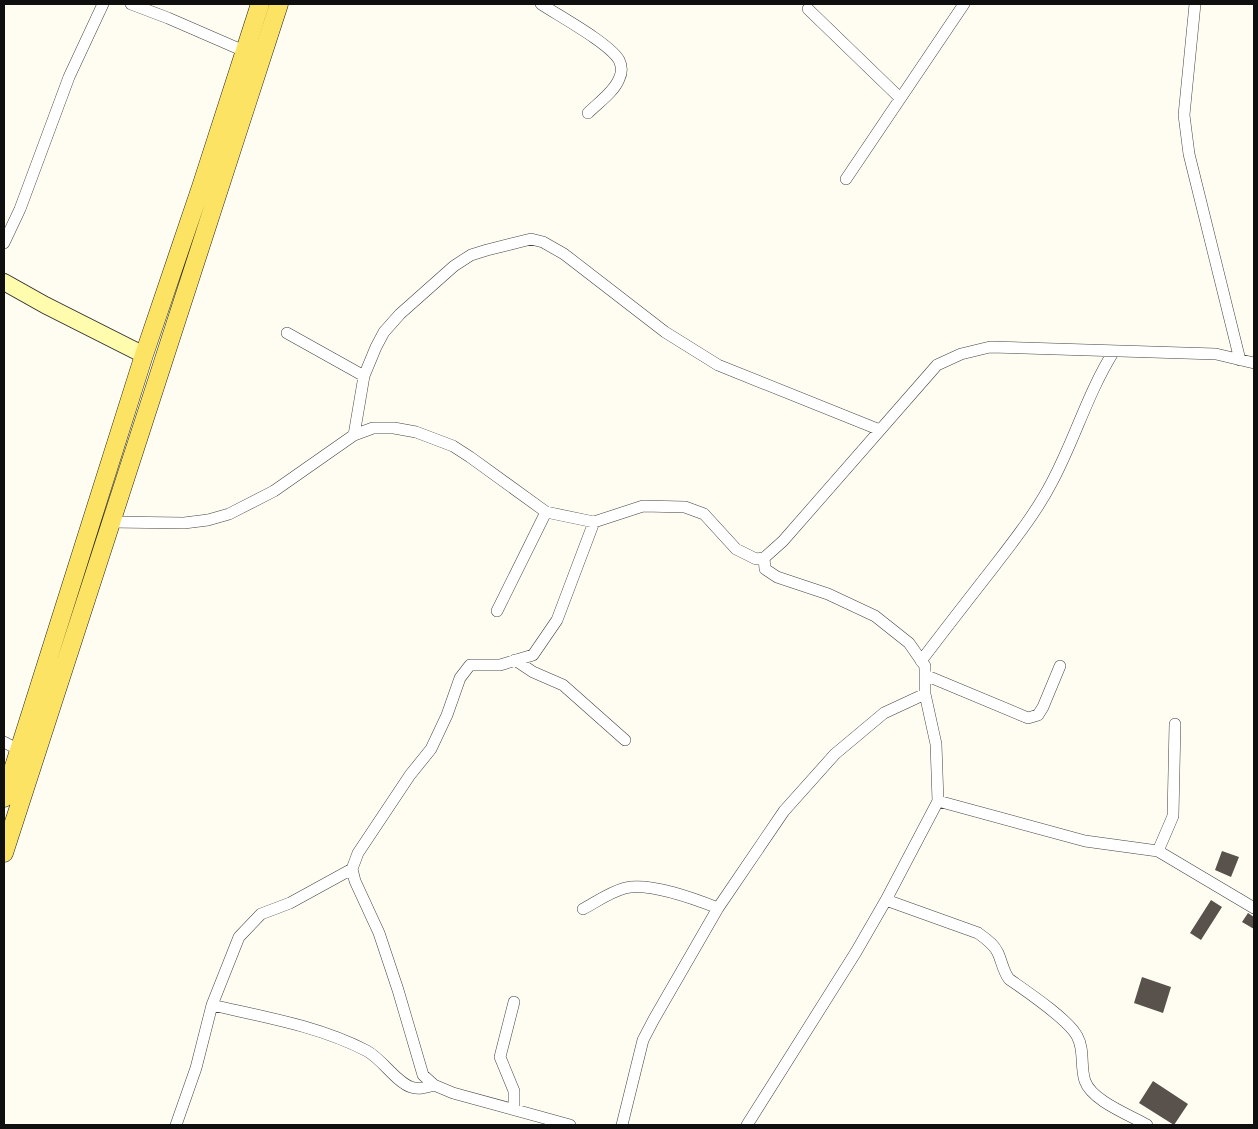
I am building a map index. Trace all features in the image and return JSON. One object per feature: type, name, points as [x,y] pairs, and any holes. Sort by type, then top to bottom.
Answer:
[{"type":"main road","points":[[4,798],[11,746],[201,187],[260,4]]},
{"type":"main road","points":[[4,853],[279,4]]},
{"type":"street","points":[[4,243],[20,208],[69,77],[103,4]]},
{"type":"street","points":[[132,4],[244,51]]},
{"type":"street","points":[[540,4],[603,44],[619,60],[621,73],[616,85],[588,113]]},
{"type":"street","points":[[846,179],[964,4]]},
{"type":"street","points":[[1195,4],[1184,115],[1189,154],[1240,360]]},
{"type":"street","points":[[808,9],[900,98]]},
{"type":"street","points":[[354,435],[364,376],[384,332],[400,314],[454,266],[471,255],[530,239],[552,246],[564,254],[665,332],[718,365],[880,430]]},
{"type":"street","points":[[4,282],[144,355]]},
{"type":"street","points":[[288,333],[364,376]]},
{"type":"street","points":[[111,522],[184,523],[208,520],[229,514],[274,491],[354,435],[373,428],[394,428],[434,438],[470,456],[546,512],[594,522],[643,506],[685,507],[704,514],[736,549],[756,558],[764,558],[783,541],[937,365],[961,354],[990,347],[1216,354],[1254,364]]},
{"type":"street","points":[[921,661],[1024,527],[1052,483],[1078,428],[1094,386],[1114,351]]},
{"type":"street","points":[[497,611],[546,512]]},
{"type":"street","points":[[570,1125],[532,1120],[514,1109],[453,1093],[434,1085],[423,1074],[380,933],[355,882],[352,869],[358,852],[410,774],[431,749],[448,715],[460,678],[470,665],[500,665],[533,655],[557,620],[594,522]]},
{"type":"street","points":[[747,1125],[856,952],[886,900],[938,801],[936,744],[925,694],[925,666],[909,643],[875,616],[828,594],[777,577],[766,569],[764,558]]},
{"type":"street","points":[[515,660],[532,672],[563,685],[625,740]]},
{"type":"street","points":[[925,675],[1028,718],[1038,715],[1043,707],[1060,666]]},
{"type":"street","points":[[622,1125],[643,1040],[718,908],[784,811],[835,754],[884,713],[925,694]]},
{"type":"street","points":[[1158,851],[1173,816],[1175,724]]},
{"type":"street","points":[[938,801],[1085,841],[1158,851],[1254,908]]},
{"type":"street","points":[[176,1125],[196,1068],[212,1005],[233,948],[247,927],[261,914],[290,903],[352,869]]},
{"type":"street","points":[[583,909],[625,888],[642,887],[688,896],[718,908]]},
{"type":"street","points":[[886,900],[978,933],[990,942],[997,951],[1004,972],[1009,980],[1067,1023],[1077,1035],[1082,1048],[1085,1080],[1094,1094],[1147,1125]]},
{"type":"street","points":[[514,1002],[500,1057],[514,1091],[514,1109]]},
{"type":"street","points":[[212,1005],[294,1024],[351,1043],[377,1058],[412,1088],[434,1085]]},
{"type":"building","points":[[1222,851],[1239,857],[1231,877],[1215,870]]},
{"type":"building","points":[[1211,900],[1222,907],[1201,940],[1190,933]]},
{"type":"building","points":[[1248,913],[1254,917],[1254,929],[1242,922]]},
{"type":"building","points":[[1142,977],[1171,987],[1163,1013],[1134,1003]]},
{"type":"building","points":[[1153,1081],[1188,1104],[1174,1125],[1139,1103]]}]
